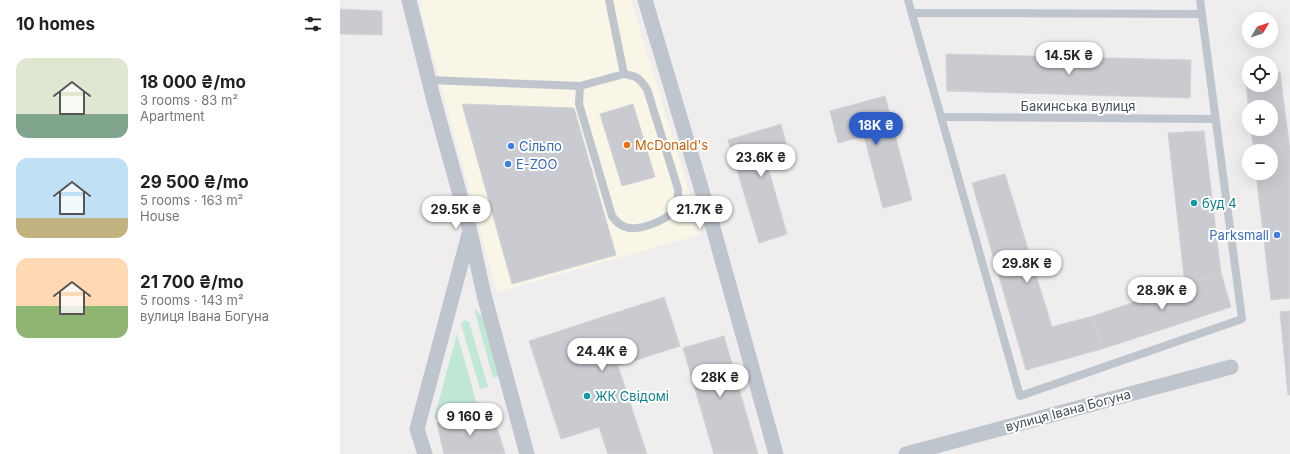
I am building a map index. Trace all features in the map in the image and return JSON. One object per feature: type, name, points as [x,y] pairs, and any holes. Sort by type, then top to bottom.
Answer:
[{"type":"street","points":[[409,0],[470,231],[484,295],[526,454]]},
{"type":"street","points":[[645,0],[714,231],[776,454]]},
{"type":"street","points":[[425,454],[417,429],[470,231]]},
{"type":"street","name":"вулиця Івана Богуна","points":[[906,454],[1230,367]]},
{"type":"lane","points":[[609,0],[624,74]]},
{"type":"lane","points":[[908,0],[1020,396],[1242,318],[1200,0]]},
{"type":"lane","points":[[912,13],[1202,14]]},
{"type":"lane","points":[[429,80],[580,86],[624,74],[634,76],[640,80],[647,89],[678,189],[678,200],[674,210],[661,220],[648,226],[635,228],[624,227],[612,216],[579,104],[580,86]]},
{"type":"lane","name":"Бакинська вулиця","points":[[941,117],[1215,119]]},
{"type":"shaded area","points":[[423,0],[631,0],[702,234],[497,292],[420,9]]},
{"type":"green space","points":[[474,308],[482,316],[499,376],[493,378]]},
{"type":"green space","points":[[465,320],[469,322],[488,387],[480,389],[461,324]]},
{"type":"green space","points":[[457,334],[478,408],[434,419]]},
{"type":"building","points":[[340,9],[382,11],[382,35],[340,34]]},
{"type":"building","points":[[946,54],[1191,60],[1190,98],[947,91]]},
{"type":"building","name":"Parksmall","points":[[1278,72],[1280,72],[1290,151],[1290,298],[1271,300],[1257,180],[1278,180],[1278,144],[1253,144],[1252,136],[1278,136],[1278,100],[1248,100],[1247,92],[1278,92]]},
{"type":"building","points":[[885,96],[912,200],[883,208],[864,136],[838,143],[830,111]]},
{"type":"building","points":[[462,104],[574,108],[616,255],[512,284]]},
{"type":"building","name":"McDonald's","points":[[633,104],[655,177],[622,186],[600,114]]},
{"type":"building","points":[[781,124],[790,157],[767,164],[787,234],[759,243],[728,140]]},
{"type":"building","name":"буд 4","points":[[1204,131],[1221,273],[1185,285],[1168,133]]},
{"type":"building","points":[[1005,174],[1052,327],[1093,316],[1102,349],[1026,370],[972,183]]},
{"type":"building","points":[[1221,273],[1231,307],[1102,349],[1093,316]]},
{"type":"building","name":"ЖК Свідомі","points":[[664,297],[680,346],[618,366],[647,454],[608,454],[599,427],[561,439],[529,341]]},
{"type":"building","points":[[1290,311],[1290,395],[1288,395],[1280,312]]},
{"type":"building","name":"ЖК Свідомі","points":[[724,336],[758,454],[714,454],[683,348]]},
{"type":"building","points":[[471,416],[496,424],[505,454],[444,454],[437,423]]},
{"type":"place","name":"McDonald's","points":[[627,145]]},
{"type":"place","name":"Сільпо","points":[[511,146]]},
{"type":"place","name":"E-ZOO","points":[[508,164]]},
{"type":"place","name":"буд 4","points":[[1194,203]]},
{"type":"place","name":"Parksmall","points":[[1277,235]]},
{"type":"place","name":"ЖК Свідомі","points":[[587,396]]}]
